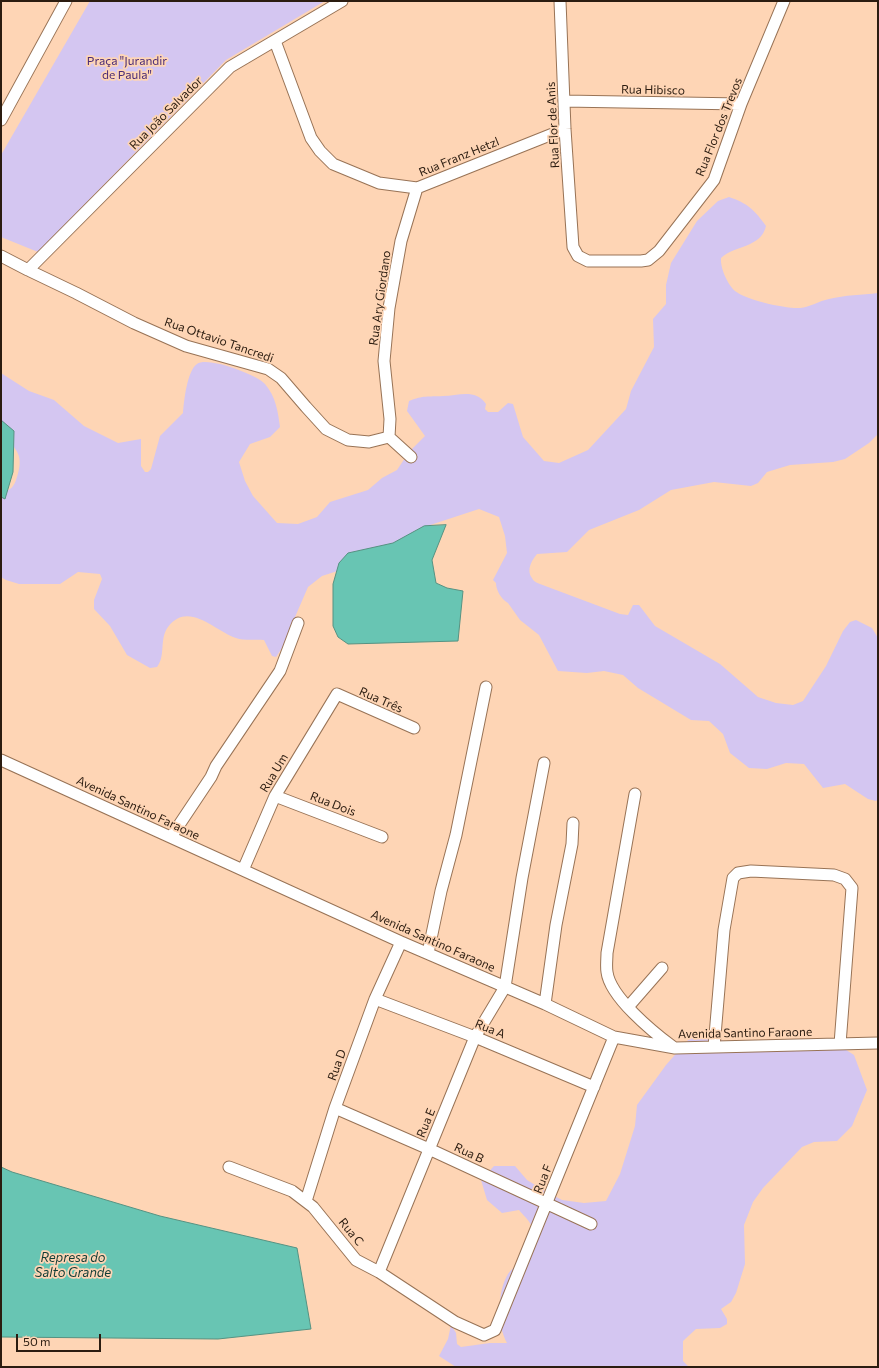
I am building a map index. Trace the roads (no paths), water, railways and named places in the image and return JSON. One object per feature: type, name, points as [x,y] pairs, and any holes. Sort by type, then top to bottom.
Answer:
[{"type":"street","points":[[1,120],[66,1]]},
{"type":"street","name":"Rua João Salvador","points":[[28,270],[230,67],[342,1]]},
{"type":"street","name":"Rua Flor de Anis","points":[[560,1],[565,129],[572,247]]},
{"type":"street","name":"Rua Flor dos Trevos","points":[[572,247],[578,256],[588,261],[641,261],[648,260],[659,251],[714,180],[741,104],[784,1]]},
{"type":"street","name":"Rua Franz Hetzl","points":[[275,41],[311,138],[320,151],[333,164],[379,183],[417,188],[565,129]]},
{"type":"street","name":"Rua Hibisco","points":[[564,101],[741,104]]},
{"type":"street","name":"Rua Ary Giordano","points":[[389,437],[390,419],[384,361],[389,308],[401,241],[417,188]]},
{"type":"street","name":"Rua Ottavio Tancredi","points":[[1,256],[76,292],[134,323],[186,346],[268,369],[281,378],[326,429],[348,440],[369,442],[389,437]]},
{"type":"street","points":[[389,437],[411,457]]},
{"type":"street","points":[[171,838],[211,777],[216,766],[280,671],[298,623]]},
{"type":"street","points":[[428,953],[441,891],[456,835],[486,686]]},
{"type":"street","name":"Rua Três","points":[[337,694],[414,728]]},
{"type":"street","name":"Rua Um","points":[[243,870],[274,796],[337,694]]},
{"type":"street","name":"Avenida Santino Faraone","points":[[1,760],[401,942],[545,1004],[614,1037],[675,1048],[878,1043]]},
{"type":"street","points":[[505,987],[522,878],[544,763]]},
{"type":"street","points":[[635,794],[607,953],[607,972],[614,989],[628,1007],[650,1029],[675,1048]]},
{"type":"street","name":"Rua Dois","points":[[274,796],[382,836]]},
{"type":"street","points":[[545,1004],[556,924],[572,844],[573,823]]},
{"type":"street","points":[[714,1047],[724,930],[733,878],[738,872],[751,871],[834,875],[845,879],[852,888],[840,1044]]},
{"type":"street","name":"Rua D","points":[[306,1201],[336,1108],[375,999],[401,942]]},
{"type":"street","points":[[628,1007],[662,968]]},
{"type":"street","name":"Rua E","points":[[379,1272],[475,1037],[505,987]]},
{"type":"street","name":"Rua A","points":[[375,999],[475,1037],[594,1087]]},
{"type":"street","name":"Rua F","points":[[495,1330],[614,1037]]},
{"type":"street","name":"Rua B","points":[[336,1108],[429,1148],[591,1224]]},
{"type":"street","name":"Rua C","points":[[229,1167],[292,1190],[313,1207],[356,1260],[379,1272],[455,1322],[484,1335],[495,1330]]},
{"type":"water","points":[[1,420],[14,431],[13,472],[5,499],[1,497]]},
{"type":"water","points":[[446,525],[432,560],[436,583],[447,588],[463,591],[458,641],[348,644],[338,637],[333,626],[333,584],[339,563],[348,553],[393,543],[424,526]]},
{"type":"water","name":"Represa do Salto Grande","points":[[1,1167],[12,1172],[160,1216],[297,1248],[311,1329],[218,1339],[1,1337]]},
{"type":"park label","name":"Praça \"Jurandir de Paula\"","points":[[127,68]]}]
